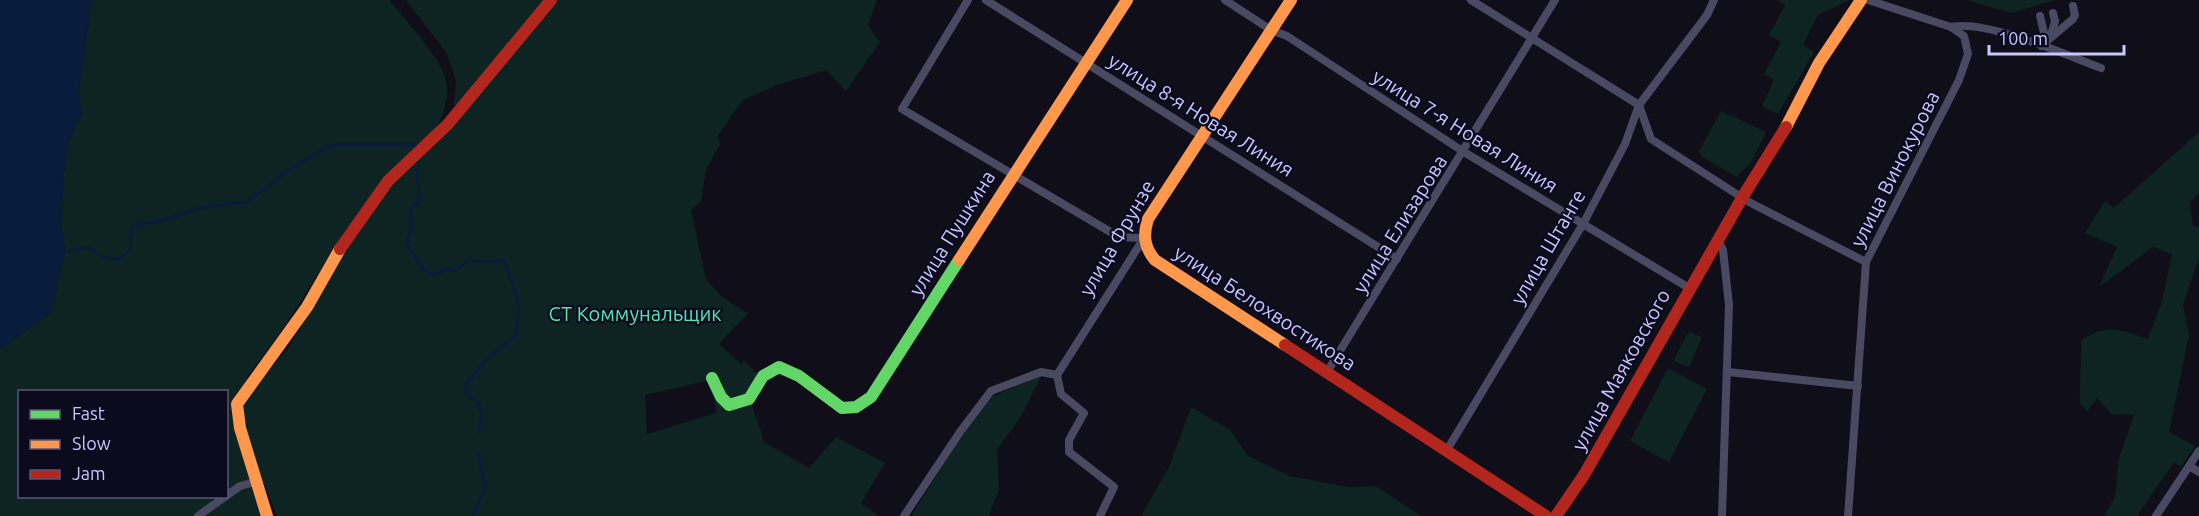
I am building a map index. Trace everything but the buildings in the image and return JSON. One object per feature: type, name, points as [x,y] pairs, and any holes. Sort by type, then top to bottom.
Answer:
[{"type":"street","points":[[267,516],[237,417],[237,404],[307,307],[339,251],[388,181],[448,124],[551,0]]},
{"type":"street","points":[[968,0],[902,109],[1014,172],[1118,236],[1144,238]]},
{"type":"street","name":"улица 8-я Новая Линия","points":[[986,0],[1397,259]]},
{"type":"street","name":"улица Пушкина","points":[[712,378],[721,397],[729,405],[742,403],[749,399],[767,372],[778,367],[799,376],[842,408],[856,407],[871,397],[1127,0]]},
{"type":"street","name":"улица 7-я Новая Линия","points":[[1225,0],[1271,30],[1287,36],[1464,152],[1689,288]]},
{"type":"street","name":"улица Фрунзе","points":[[1057,375],[1144,238],[1148,219],[1291,0]]},
{"type":"street","points":[[1471,0],[1639,105],[1651,139],[1742,198],[1866,262]]},
{"type":"street","name":"улица Елизарова","points":[[1327,372],[1464,152],[1555,0]]},
{"type":"street","name":"улица Штанге","points":[[1447,450],[1582,224],[1625,144],[1639,105],[1707,15],[1714,0]]},
{"type":"street","name":"улица Маяковского","points":[[1556,516],[1584,475],[1689,288],[1719,242],[1742,198],[1786,127],[1819,63],[1861,0]]},
{"type":"street","points":[[1868,0],[1951,27],[1960,24],[2045,42],[2101,68]]},
{"type":"street","points":[[2045,42],[2073,19],[2075,15],[2073,6]]},
{"type":"street","points":[[2045,42],[2054,29],[2053,13]]},
{"type":"street","points":[[2040,16],[2045,42]]},
{"type":"street","name":"улица Винокурова","points":[[1848,516],[1866,262],[1959,80],[1968,54],[1964,36],[1951,27]]},
{"type":"street","name":"улица Белохвостикова","points":[[1144,238],[1146,251],[1155,260],[1546,516]]},
{"type":"street","points":[[1719,242],[1723,250],[1729,305],[1722,516]]},
{"type":"street","points":[[904,516],[960,432],[991,391],[1041,372],[1057,375],[1061,394],[1084,413],[1069,440],[1069,452],[1114,487],[1100,516]]},
{"type":"street","points":[[1728,372],[1858,386]]},
{"type":"street","points":[[2156,516],[2199,451]]},
{"type":"street","points":[[2189,466],[2199,472]]},
{"type":"street","points":[[228,495],[240,486],[255,482]]},
{"type":"street","points":[[198,516],[223,498]]},
{"type":"green space","points":[[92,0],[389,0],[432,53],[445,76],[447,98],[435,131],[333,250],[286,325],[248,376],[232,409],[250,483],[263,516],[0,516],[0,349],[51,313],[65,252],[61,223],[68,143],[82,113],[78,95]]},
{"type":"green space","points":[[406,0],[546,0],[459,106],[454,105],[456,81],[446,52]]},
{"type":"green space","name":"СТ Коммунальщик","points":[[556,0],[877,0],[868,25],[880,42],[846,91],[826,70],[778,85],[743,100],[718,135],[720,145],[706,169],[701,202],[691,210],[706,280],[722,297],[748,314],[719,344],[741,364],[744,361],[764,381],[751,401],[764,442],[809,468],[836,437],[885,463],[861,503],[879,516],[277,516],[244,434],[241,409],[264,375],[287,350],[356,235],[395,181]],"holes":[[[711,380],[716,413],[647,434],[645,395]]]},
{"type":"green space","points":[[1776,0],[1850,0],[1818,15],[1803,45],[1814,52],[1778,114],[1762,106],[1774,80],[1764,74],[1781,42],[1769,35],[1785,5]]},
{"type":"green space","points":[[1966,0],[2055,0],[2011,13]]},
{"type":"green space","points":[[1721,111],[1766,132],[1752,161],[1737,177],[1701,156],[1699,151]]},
{"type":"green space","points":[[2199,132],[2199,193],[2190,202],[2193,226],[2199,227],[2199,258],[2183,305],[2189,335],[2169,432],[2195,446],[2181,467],[2174,462],[2137,516],[2104,516],[2115,497],[2119,458],[2134,415],[2111,414],[2097,398],[2087,411],[2080,404],[2081,340],[2107,330],[2122,331],[2148,339],[2162,301],[2172,254],[2153,247],[2099,287],[2117,247],[2085,233],[2105,201],[2114,208]]},
{"type":"green space","points":[[1689,331],[1702,337],[1689,367],[1673,361]]},
{"type":"green space","points":[[1668,368],[1707,389],[1669,462],[1630,441]]},
{"type":"green space","points":[[1042,375],[1021,416],[997,450],[999,489],[989,516],[911,516],[955,446],[992,397]]},
{"type":"green space","points":[[1191,407],[1230,430],[1248,456],[1290,476],[1348,487],[1376,486],[1421,516],[1141,516],[1169,467]]},
{"type":"water","points":[[0,0],[92,0],[78,95],[82,113],[68,143],[64,173],[61,223],[65,252],[51,313],[0,349]]},
{"type":"waterway","points":[[65,252],[91,248],[100,256],[118,260],[131,250],[130,238],[134,225],[163,220],[203,207],[247,202],[290,169],[331,145],[416,145]]},
{"type":"waterway","points":[[419,164],[417,175],[420,201],[410,209],[412,228],[406,244],[424,270],[433,275],[448,269],[455,271],[469,260],[486,262],[503,260],[517,298],[518,316],[515,338],[500,347],[487,359],[465,387],[468,395],[478,402],[482,415],[479,432]]},
{"type":"waterway","points":[[473,516],[485,487],[478,452]]},
{"type":"traffic: fast","points":[[712,378],[721,397],[729,405],[749,399],[763,376],[779,367],[799,376],[842,408],[856,407],[871,397],[959,260]]},
{"type":"traffic: slow","points":[[959,260],[1127,0]]},
{"type":"traffic: slow","points":[[1285,345],[1155,260],[1147,246],[1145,230],[1148,219],[1291,0]]},
{"type":"traffic: slow","points":[[1786,127],[1819,63],[1861,0]]},
{"type":"traffic: slow","points":[[267,516],[240,428],[237,404],[307,307],[340,249]]},
{"type":"traffic: jam","points":[[340,249],[388,181],[448,124],[551,0]]},
{"type":"traffic: jam","points":[[1556,516],[1584,475],[1742,198],[1786,127]]},
{"type":"traffic: jam","points":[[1285,345],[1546,516]]}]
